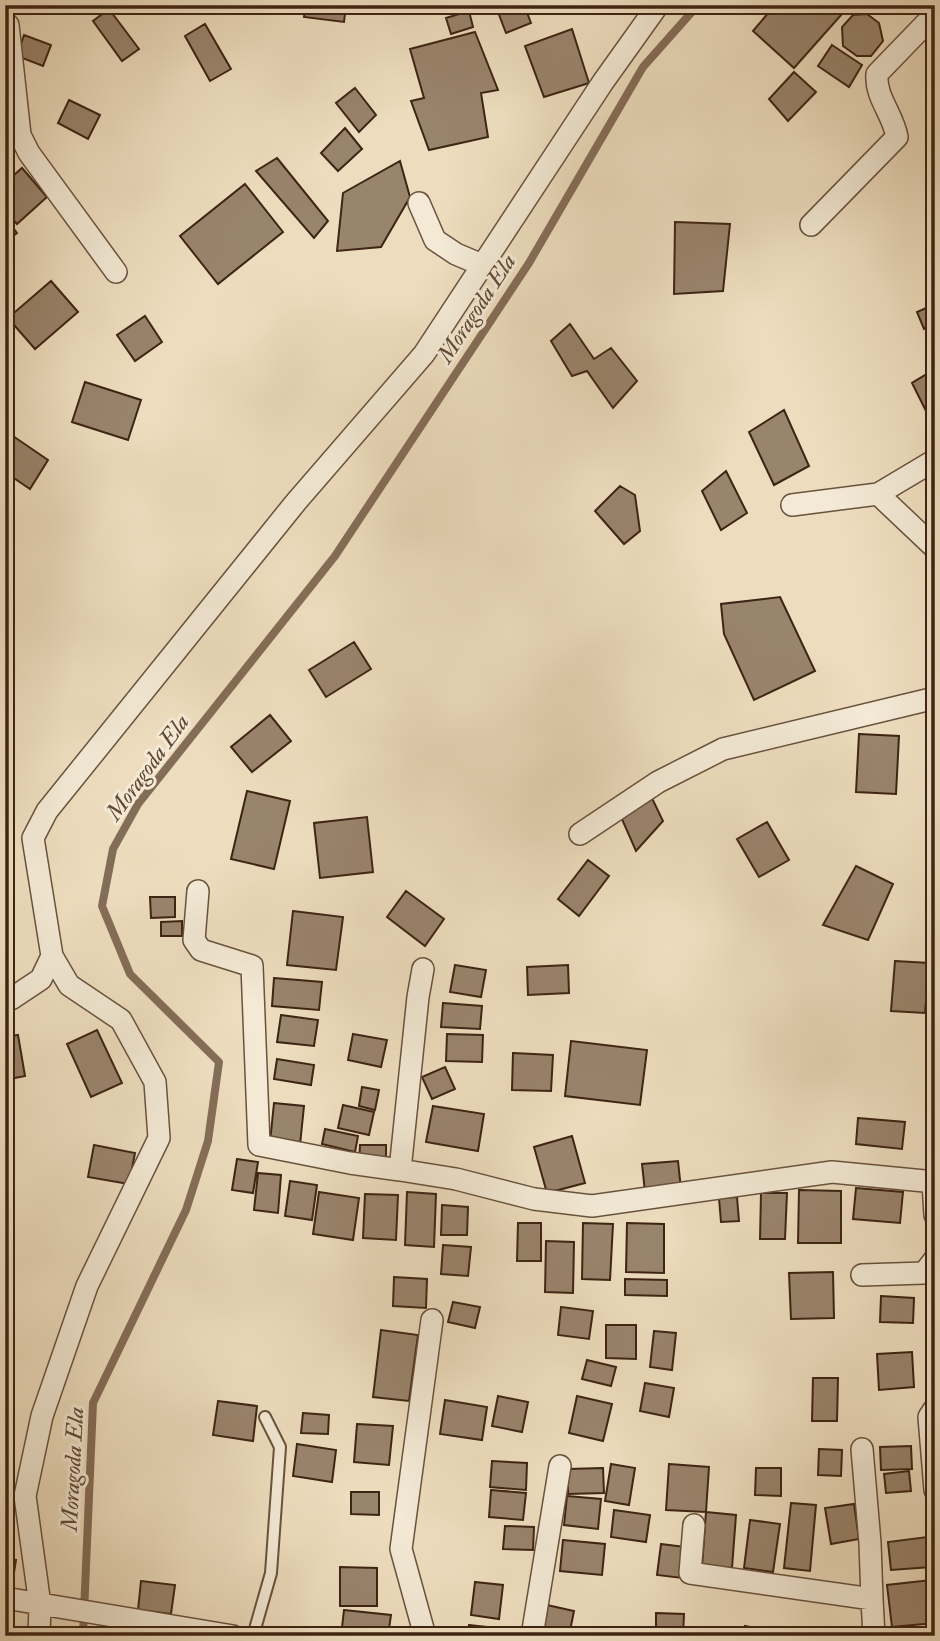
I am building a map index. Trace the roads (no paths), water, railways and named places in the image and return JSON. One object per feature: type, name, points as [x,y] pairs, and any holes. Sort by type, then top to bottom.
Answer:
[{"type":"street","points":[[39,1636],[40,1605],[25,1496],[42,1416],[87,1286],[159,1138],[155,1082],[121,1020],[69,985],[52,956],[33,838],[47,811],[296,502],[424,354],[603,82],[658,5]]},
{"type":"street","points":[[811,225],[897,137],[895,122],[876,88],[877,74],[935,14]]},
{"type":"street","points":[[5,22],[8,25],[20,135],[29,153],[116,272]]},
{"type":"street","points":[[419,203],[436,240],[456,254],[482,265]]},
{"type":"street","points":[[792,505],[878,494],[935,460]]},
{"type":"street","points":[[878,494],[935,548]]},
{"type":"street","points":[[580,834],[658,782],[723,749],[935,698]]},
{"type":"street","points":[[198,891],[194,940],[201,950],[252,966],[259,1145],[350,1163],[456,1179],[534,1199],[592,1206],[832,1172],[934,1182],[935,1215]]},
{"type":"street","points":[[5,999],[10,999],[41,979],[52,956]]},
{"type":"street","points":[[400,1170],[423,969]]},
{"type":"street","points":[[862,1275],[925,1273],[935,1259]]},
{"type":"street","points":[[425,1636],[401,1549],[432,1320]]},
{"type":"street","points":[[935,1408],[929,1417],[935,1490]]},
{"type":"street","points":[[862,1449],[874,1636]]},
{"type":"street","points":[[532,1636],[559,1466]]},
{"type":"street","points":[[694,1525],[690,1573],[872,1599]]},
{"type":"street","points":[[5,1598],[233,1636]]},
{"type":"lane","points":[[253,1636],[271,1573],[280,1447],[265,1417]]},
{"type":"waterway","name":"Moragoda Ela","points":[[83,1636],[93,1403],[186,1210],[208,1141],[219,1062],[130,974],[102,906],[113,849],[138,804],[335,556],[529,263],[643,67],[698,5]]}]
